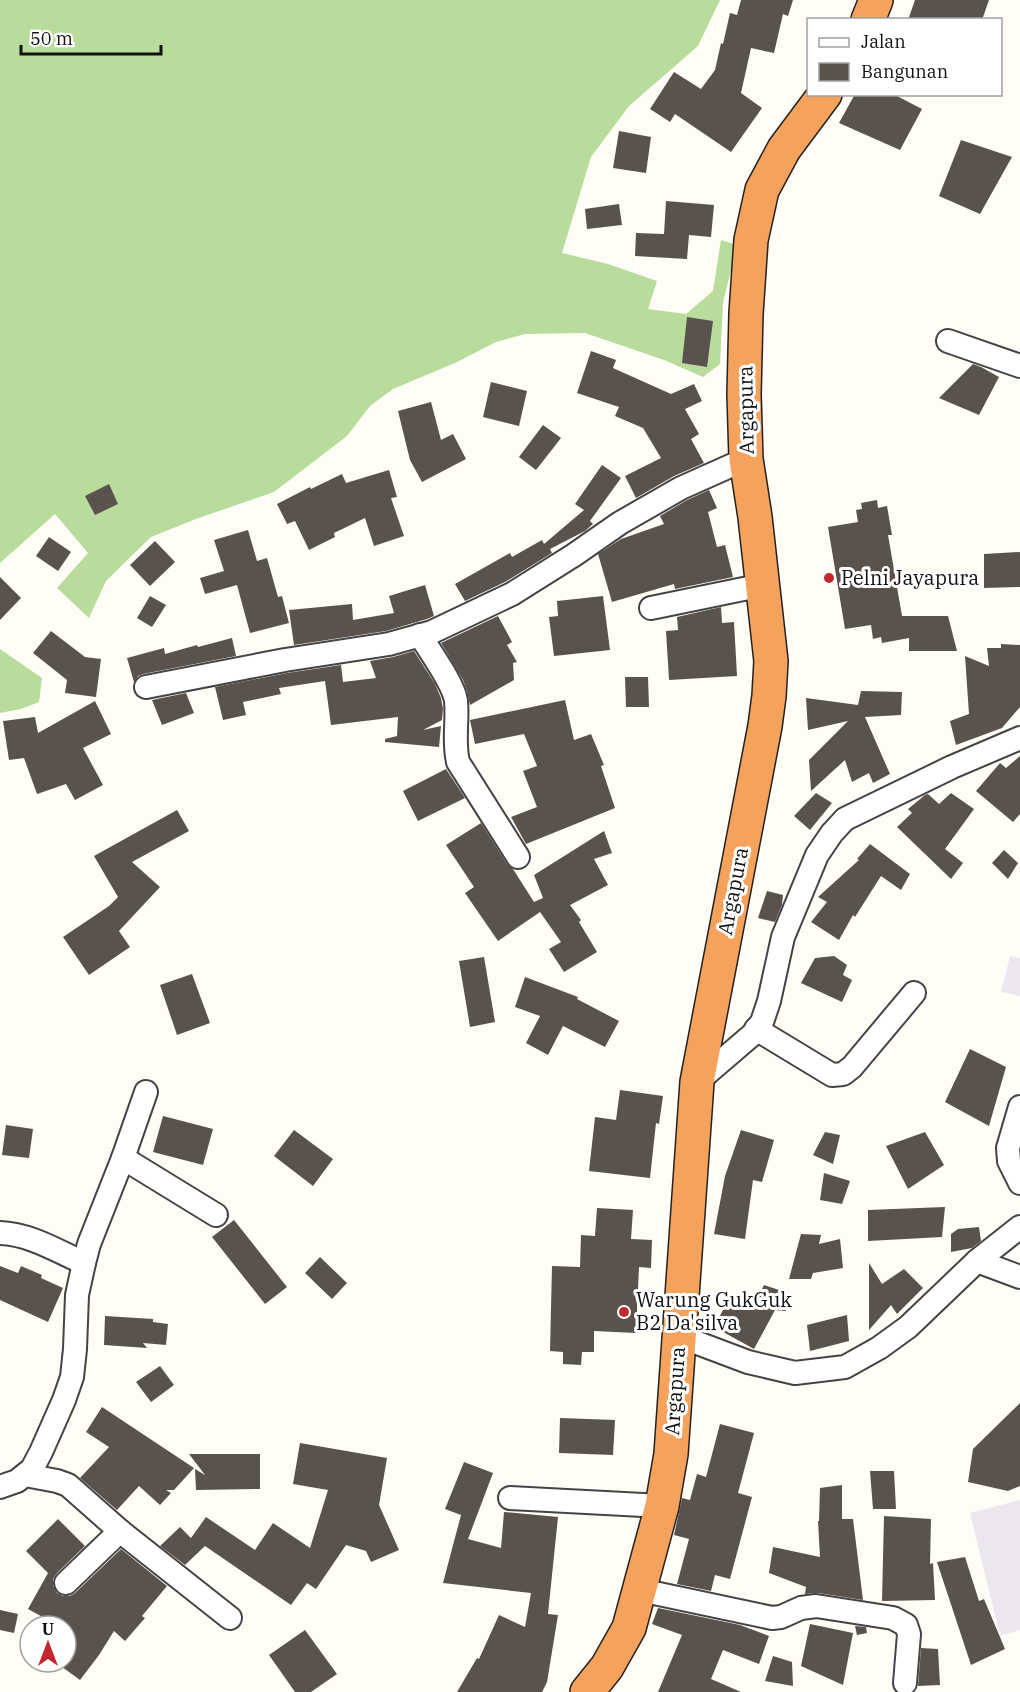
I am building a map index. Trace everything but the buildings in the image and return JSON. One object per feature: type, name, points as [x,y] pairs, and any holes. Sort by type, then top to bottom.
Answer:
[{"type":"highway","points":[[869,18],[876,0]]},
{"type":"highway","name":"Argapura","points":[[587,1692],[607,1667],[629,1628],[662,1506],[671,1454],[697,1082],[770,696],[771,662],[755,517],[746,459],[744,394],[751,240],[762,190],[784,149],[824,96]]},
{"type":"street","points":[[948,341],[1020,366]]},
{"type":"street","points":[[146,687],[285,660],[390,644],[432,632],[512,594],[620,523],[681,488],[746,459]]},
{"type":"street","points":[[651,608],[763,585]]},
{"type":"street","points":[[420,635],[456,698],[455,750],[458,762],[518,857]]},
{"type":"street","points":[[697,1082],[753,1034],[762,1022],[770,1001],[783,937],[817,855],[832,832],[845,819],[952,767],[1020,738]]},
{"type":"street","points":[[756,1029],[832,1076],[843,1074],[852,1067],[914,993]]},
{"type":"street","points":[[0,1487],[17,1481],[32,1469],[58,1416],[72,1377],[77,1295],[89,1244],[146,1092]]},
{"type":"street","points":[[1020,1107],[1008,1148],[1009,1161],[1020,1183]]},
{"type":"street","points":[[123,1158],[216,1215]]},
{"type":"street","points":[[679,1336],[748,1362],[795,1373],[845,1367],[879,1348],[908,1327],[977,1261],[1020,1227]]},
{"type":"street","points":[[0,1233],[15,1234],[34,1240],[84,1263]]},
{"type":"street","points":[[977,1261],[1020,1277]]},
{"type":"street","points":[[25,1475],[68,1485],[120,1531],[230,1618]]},
{"type":"street","points":[[510,1498],[662,1506]]},
{"type":"street","points":[[66,1583],[120,1531]]},
{"type":"street","points":[[640,1590],[772,1618],[781,1617],[801,1608],[816,1606],[893,1618],[906,1625],[909,1634],[905,1683]]},
{"type":"shaded area","points":[[1010,956],[1020,958],[1020,996],[1001,992]]},
{"type":"shaded area","points":[[1020,1500],[1020,1630],[1000,1636],[970,1513]]},
{"type":"green space","points":[[0,0],[720,0],[698,46],[629,106],[591,157],[562,253],[608,264],[657,281],[648,309],[686,314],[713,291],[721,240],[737,245],[723,303],[720,364],[703,377],[664,360],[585,333],[525,334],[496,342],[455,363],[393,389],[370,406],[347,436],[274,492],[151,537],[106,581],[89,618],[57,588],[88,553],[55,514],[0,563]]},
{"type":"green space","points":[[0,649],[42,678],[39,702],[21,709],[0,713]]},
{"type":"place","name":"Pelni Jayapura","points":[[829,578]]},
{"type":"place","name":"Warung GukGuk B2 Da'silva","points":[[624,1312]]}]
